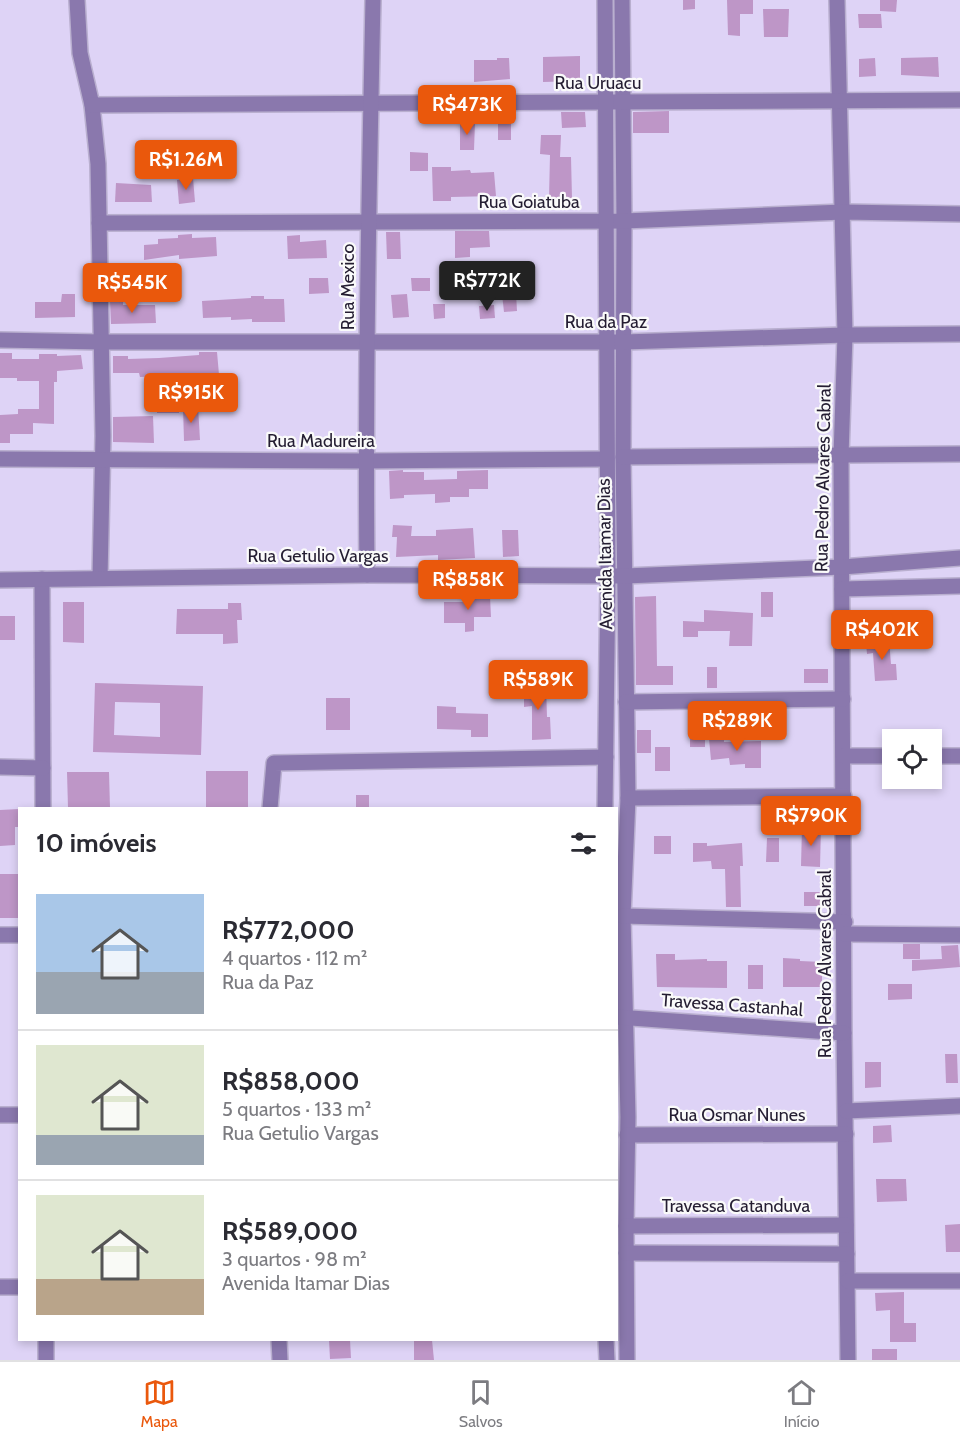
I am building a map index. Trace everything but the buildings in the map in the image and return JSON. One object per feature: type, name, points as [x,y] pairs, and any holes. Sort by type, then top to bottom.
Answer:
[{"type":"street","points":[[77,0],[80,53],[92,105],[98,164],[102,459],[100,578]]},
{"type":"street","name":"Rua Mexico","points":[[367,575],[368,221],[374,0]]},
{"type":"street","name":"Avenida Itamar Dias","points":[[605,0],[608,576],[605,807]]},
{"type":"street","name":"Avenida Itamar Dias","points":[[622,0],[628,798],[621,1017],[622,1117],[627,1135],[627,1360]]},
{"type":"street","name":"Rua Pedro Alvares Cabral","points":[[837,0],[845,335],[841,456],[848,1360]]},
{"type":"street","name":"Rua Uruacu","points":[[92,105],[960,100]]},
{"type":"street","name":"Rua Goiatuba","points":[[99,223],[624,221],[843,212],[960,214]]},
{"type":"street","name":"Rua da Paz","points":[[0,340],[624,342],[960,334]]},
{"type":"street","points":[[624,457],[960,454]]},
{"type":"street","name":"Rua Madureira","points":[[0,459],[366,461],[607,459]]},
{"type":"street","name":"Rua Getulio Vargas","points":[[0,580],[367,575],[625,576],[842,567],[960,558]]},
{"type":"street","points":[[42,579],[43,807]]},
{"type":"street","points":[[842,589],[960,586]]},
{"type":"street","points":[[626,702],[843,699]]},
{"type":"street","points":[[844,756],[882,756]]},
{"type":"street","points":[[942,756],[960,756]]},
{"type":"street","points":[[270,807],[274,763],[606,757]]},
{"type":"street","points":[[0,767],[43,768]]},
{"type":"street","points":[[628,798],[843,796]]},
{"type":"street","points":[[623,916],[960,935]]},
{"type":"street","points":[[0,935],[18,935]]},
{"type":"street","name":"Travessa Castanhal","points":[[621,1017],[844,1033]]},
{"type":"street","points":[[846,1111],[960,1106]]},
{"type":"street","points":[[0,1115],[18,1115]]},
{"type":"street","name":"Rua Osmar Nunes","points":[[627,1135],[846,1134]]},
{"type":"street","name":"Travessa Catanduva","points":[[626,1226],[846,1225]]},
{"type":"street","points":[[626,1253],[847,1254]]},
{"type":"street","points":[[848,1281],[960,1281]]},
{"type":"street","points":[[0,1287],[18,1287]]},
{"type":"street","points":[[46,1341],[46,1360]]},
{"type":"street","points":[[279,1341],[280,1360]]},
{"type":"street","points":[[606,1341],[607,1360]]}]
